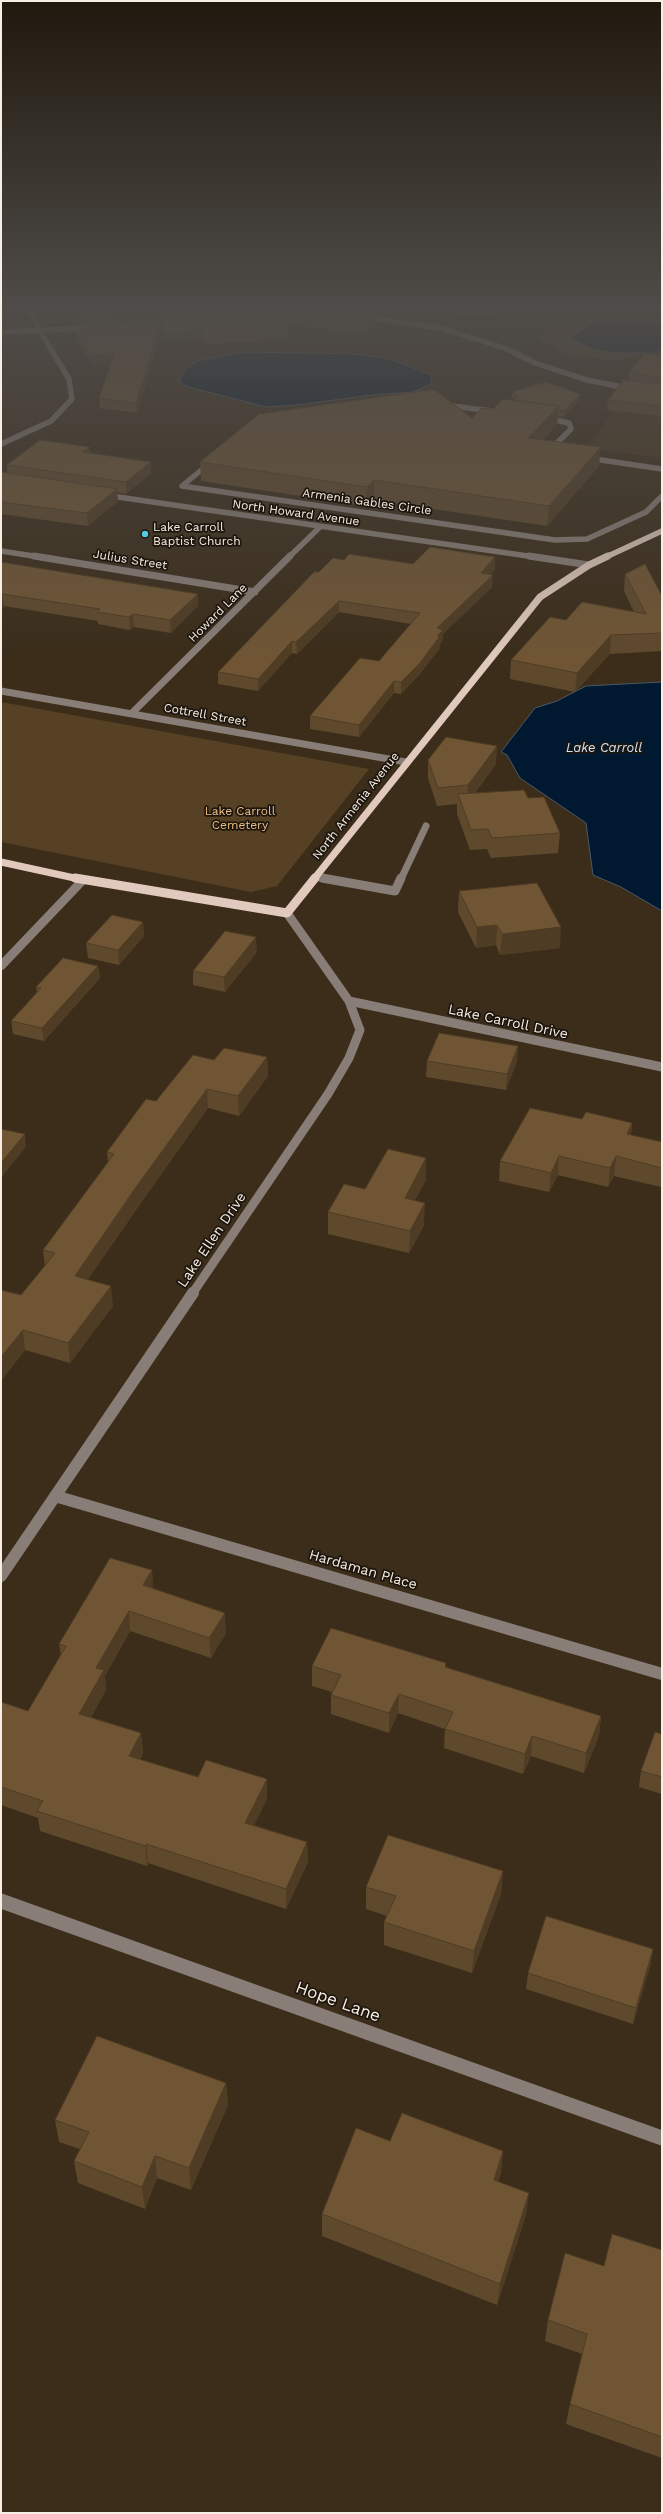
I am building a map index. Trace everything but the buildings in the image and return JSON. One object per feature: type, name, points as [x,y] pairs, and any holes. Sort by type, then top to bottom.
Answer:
[{"type":"main road","name":"North Armenia Avenue","points":[[287,913],[406,762],[540,597],[588,565],[662,531]]},
{"type":"main road","points":[[1,862],[83,880],[287,913]]},
{"type":"street","points":[[1,444],[44,424]]},
{"type":"street","points":[[561,455],[554,453],[551,449],[571,429],[569,424]]},
{"type":"street","name":"Armenia Gables Circle","points":[[219,456],[182,486],[555,540],[587,539],[646,512],[662,496]]},
{"type":"street","points":[[576,457],[662,469]]},
{"type":"street","name":"North Howard Avenue","points":[[94,494],[588,565]]},
{"type":"street","name":"Howard Lane","points":[[132,713],[320,527]]},
{"type":"street","name":"Julius Street","points":[[1,550],[255,592]]},
{"type":"street","name":"Cottrell Street","points":[[1,690],[406,762]]},
{"type":"street","points":[[315,877],[395,891],[426,826]]},
{"type":"street","points":[[1,966],[83,880]]},
{"type":"street","name":"Lake Ellen Drive","points":[[1,1576],[328,1094],[349,1058],[360,1030],[350,1001],[287,913]]},
{"type":"street","name":"Lake Carroll Drive","points":[[350,1001],[662,1067]]},
{"type":"street","name":"Hardaman Place","points":[[55,1496],[662,1674]]},
{"type":"street","name":"Hope Lane","points":[[1,1901],[662,2138]]},
{"type":"shaded area","points":[[604,424],[662,424],[662,458],[586,448]]},
{"type":"green space","name":"Lake Carroll Cemetery","points":[[1,702],[369,769],[277,886],[251,892],[1,842]]},
{"type":"water","name":"Lake Carroll","points":[[662,682],[662,911],[621,887],[593,875],[586,823],[520,778],[507,755],[501,752],[535,708],[557,701],[586,686]]},
{"type":"place","name":"Lake Carroll Baptist Church","points":[[145,534]]}]
